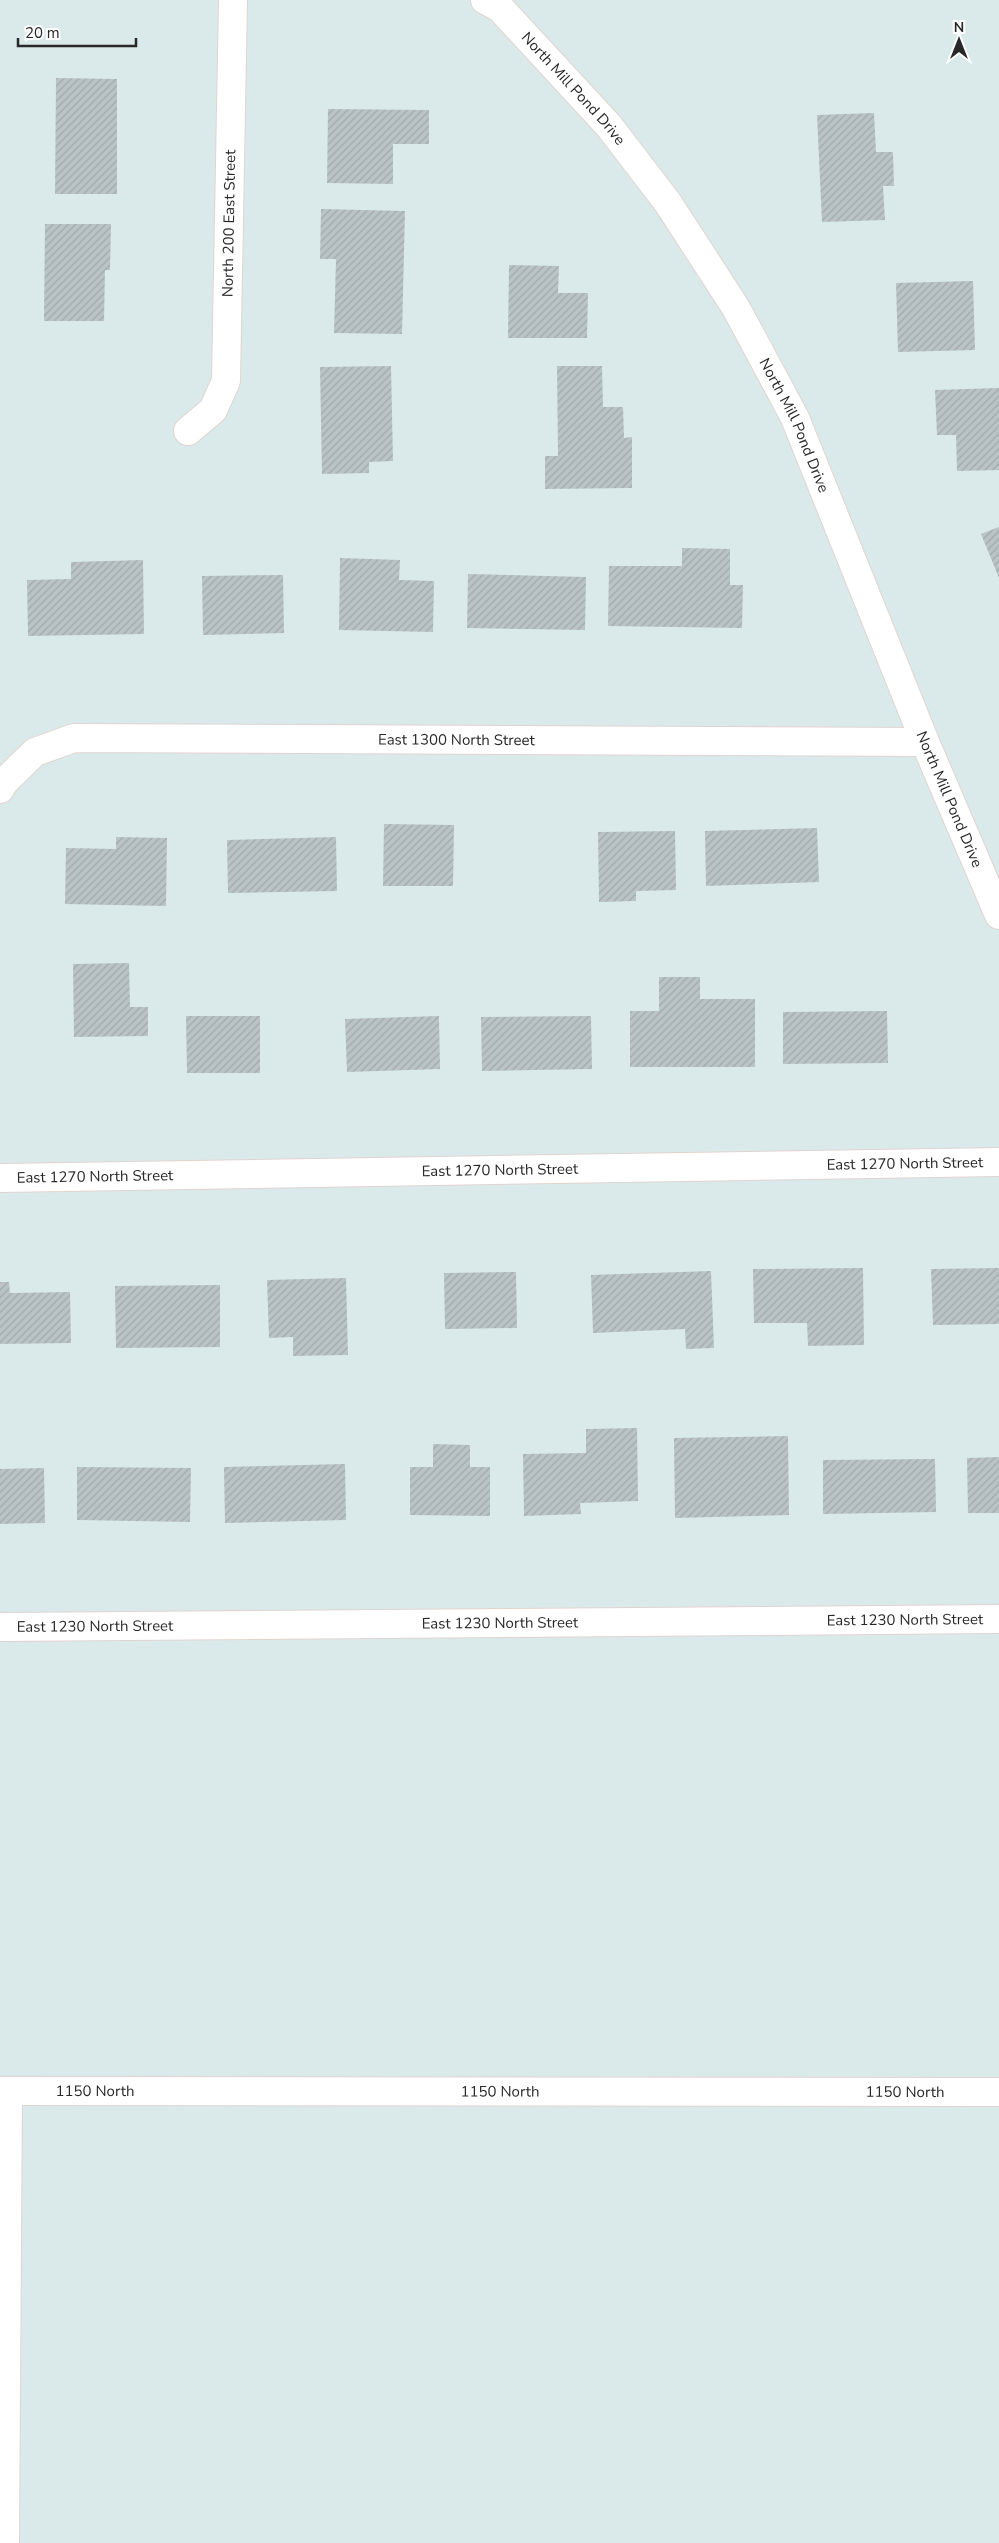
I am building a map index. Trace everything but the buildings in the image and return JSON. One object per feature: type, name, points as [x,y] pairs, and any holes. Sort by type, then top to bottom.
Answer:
[{"type":"street","name":"North 200 East Street","points":[[188,431],[213,410],[226,381],[233,0]]},
{"type":"street","name":"North Mill Pond Drive","points":[[485,0],[500,8],[609,126],[668,203],[736,308],[795,418],[925,742],[999,915]]},
{"type":"street","name":"East 1300 North Street","points":[[2,785],[35,752],[74,738],[925,742]]},
{"type":"street","name":"East 1270 North Street","points":[[0,1178],[999,1162]]},
{"type":"street","name":"East 1230 North Street","points":[[0,1627],[999,1619]]},
{"type":"street","name":"1150 North","points":[[4,2092],[999,2092]]},
{"type":"street","points":[[4,2092],[5,2543]]}]
